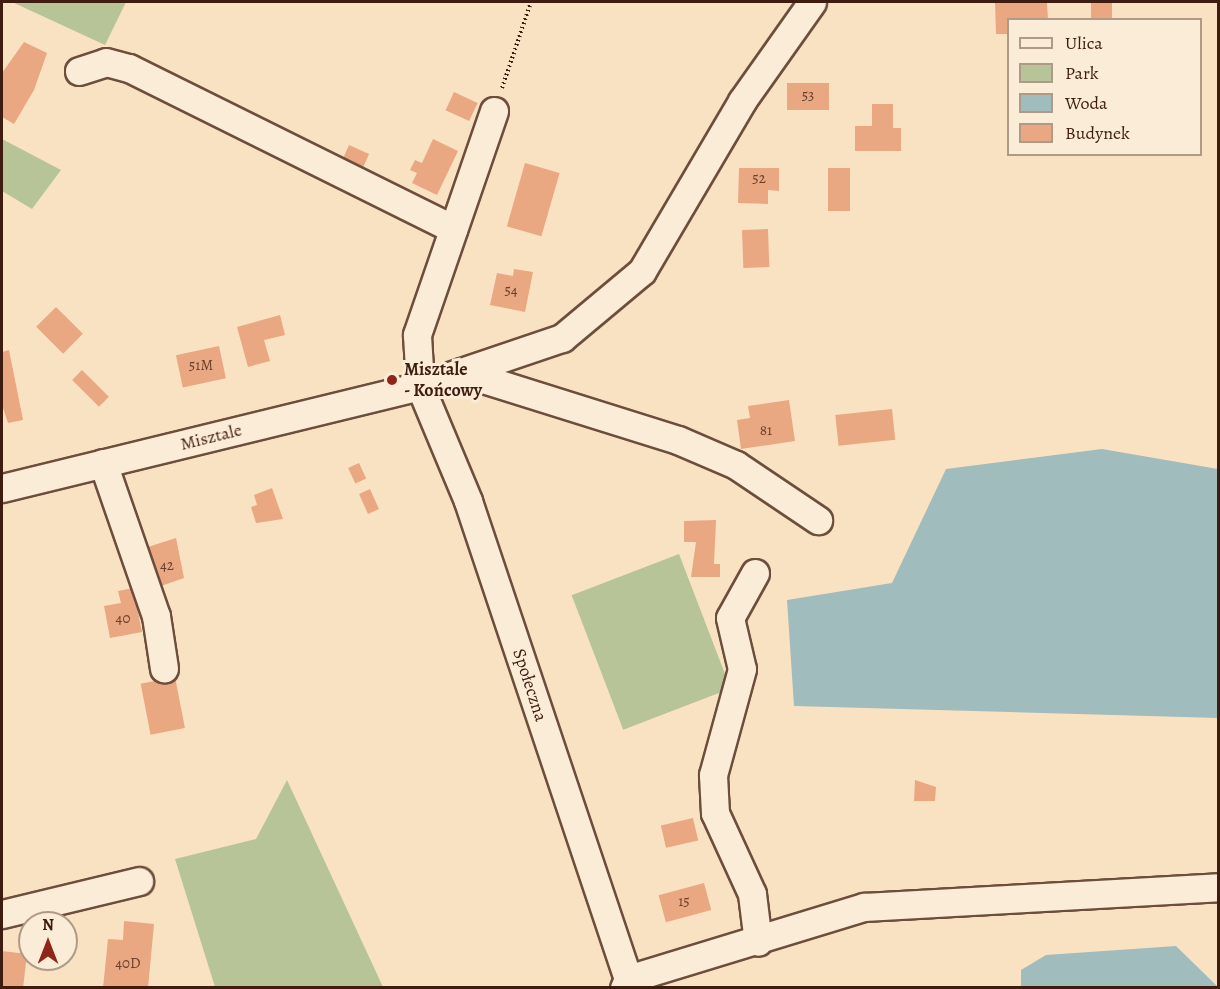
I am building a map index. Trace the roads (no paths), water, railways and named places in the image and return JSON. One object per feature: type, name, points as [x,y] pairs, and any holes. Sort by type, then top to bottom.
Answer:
[{"type":"street","name":"Misztale","points":[[2,488],[420,386],[562,338],[642,271],[742,101],[812,2]]},
{"type":"street","points":[[79,71],[106,62],[129,68],[453,229]]},
{"type":"street","name":"Społeczna","points":[[494,111],[417,335],[420,386],[468,501],[626,983]]},
{"type":"street","points":[[461,372],[678,440],[736,465],[818,520]]},
{"type":"street","points":[[103,463],[156,616],[164,668]]},
{"type":"street","points":[[755,573],[730,618],[742,669],[713,775],[715,813],[752,894],[758,942]]},
{"type":"street","points":[[2,914],[139,881]]},
{"type":"street","points":[[626,983],[864,907],[1218,887]]},
{"type":"water","points":[[1102,449],[1218,469],[1218,718],[794,706],[787,600],[892,583],[946,469]]},
{"type":"water","points":[[1176,946],[1218,987],[1021,987],[1021,970],[1046,955]]},
{"type":"place","name":"Misztale - Końcowy","points":[[392,380]]}]
